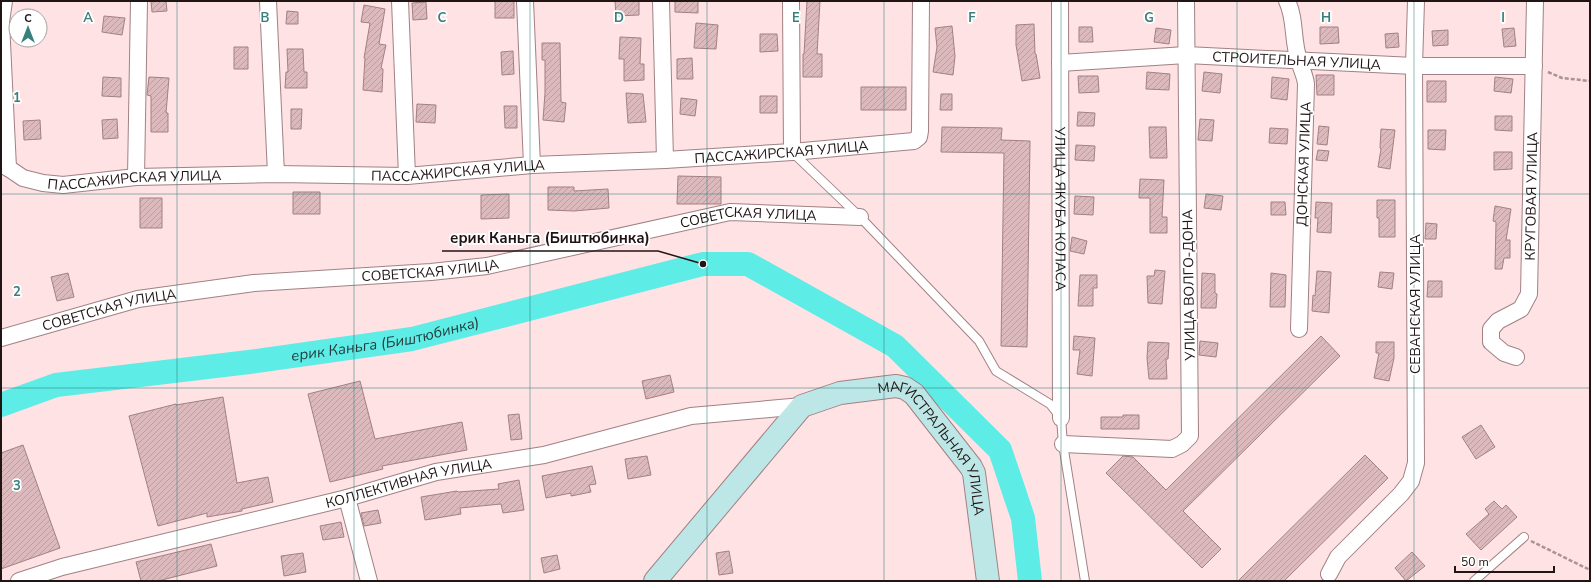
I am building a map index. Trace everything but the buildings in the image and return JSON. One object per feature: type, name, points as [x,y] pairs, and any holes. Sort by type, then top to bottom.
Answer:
[{"type":"street","points":[[4,1],[1,22],[4,165]]},
{"type":"street","points":[[136,177],[139,1]]},
{"type":"street","points":[[268,1],[276,174]]},
{"type":"street","points":[[400,1],[407,176]]},
{"type":"street","points":[[525,1],[532,165]]},
{"type":"street","points":[[661,1],[665,160]]},
{"type":"street","points":[[790,1],[792,152]]},
{"type":"street","name":"ПАССАЖИРСКАЯ УЛИЦА","points":[[4,165],[23,178],[43,183],[63,184],[136,177],[276,174],[407,176],[532,165],[665,160],[792,152],[914,141],[919,137],[921,1]]},
{"type":"street","name":"УЛИЦА ЯКУБА КОЛАСА","points":[[1060,1],[1061,418]]},
{"type":"street","name":"УЛИЦА ВОЛГО-ДОНА","points":[[1063,444],[1172,449],[1182,444],[1190,436],[1186,1]]},
{"type":"street","name":"ДОНСКАЯ УЛИЦА","points":[[1287,1],[1292,16],[1298,60],[1305,73],[1306,84],[1299,329]]},
{"type":"street","name":"СЕВАНСКАЯ УЛИЦА","points":[[1329,574],[1338,557],[1401,494],[1411,481],[1416,463],[1414,66],[1416,1]]},
{"type":"street","name":"КРУГОВАЯ УЛИЦА","points":[[1516,357],[1504,353],[1491,342],[1491,329],[1498,321],[1521,309],[1529,294],[1535,1]]},
{"type":"street","name":"СТРОИТЕЛЬНАЯ УЛИЦА","points":[[1060,63],[1186,55],[1414,66],[1534,66]]},
{"type":"street","name":"СОВЕТСКАЯ УЛИЦА","points":[[1,338],[138,299],[254,283],[431,272],[487,266],[730,212],[860,217]]},
{"type":"street","name":"МАГИСТРАЛЬНАЯ УЛИЦА","points":[[802,406],[840,393],[896,386],[905,388],[914,394],[971,467],[974,473],[988,581]]},
{"type":"street","points":[[655,581],[802,406]]},
{"type":"street","name":"КОЛЛЕКТИВНАЯ УЛИЦА","points":[[19,581],[62,567],[347,498],[436,472],[544,456],[692,416],[802,406]]},
{"type":"street","points":[[347,498],[369,581]]},
{"type":"lane","points":[[792,152],[860,217],[979,341],[996,371],[1050,404],[1061,418],[1063,444],[1085,581]]},
{"type":"lane","points":[[1474,581],[1524,537]]},
{"type":"path","points":[[1534,66],[1562,78],[1590,81]]},
{"type":"path","points":[[1524,537],[1590,570]]},
{"type":"waterway","name":"ерик Каньга (Биштюбинка)","points":[[1,405],[56,385],[249,362],[412,339],[703,264],[748,264],[895,346],[1000,450],[1023,518],[1030,581]]},
{"type":"place","name":"ерик Каньга (Биштюбинка)","points":[[703,264]]}]
